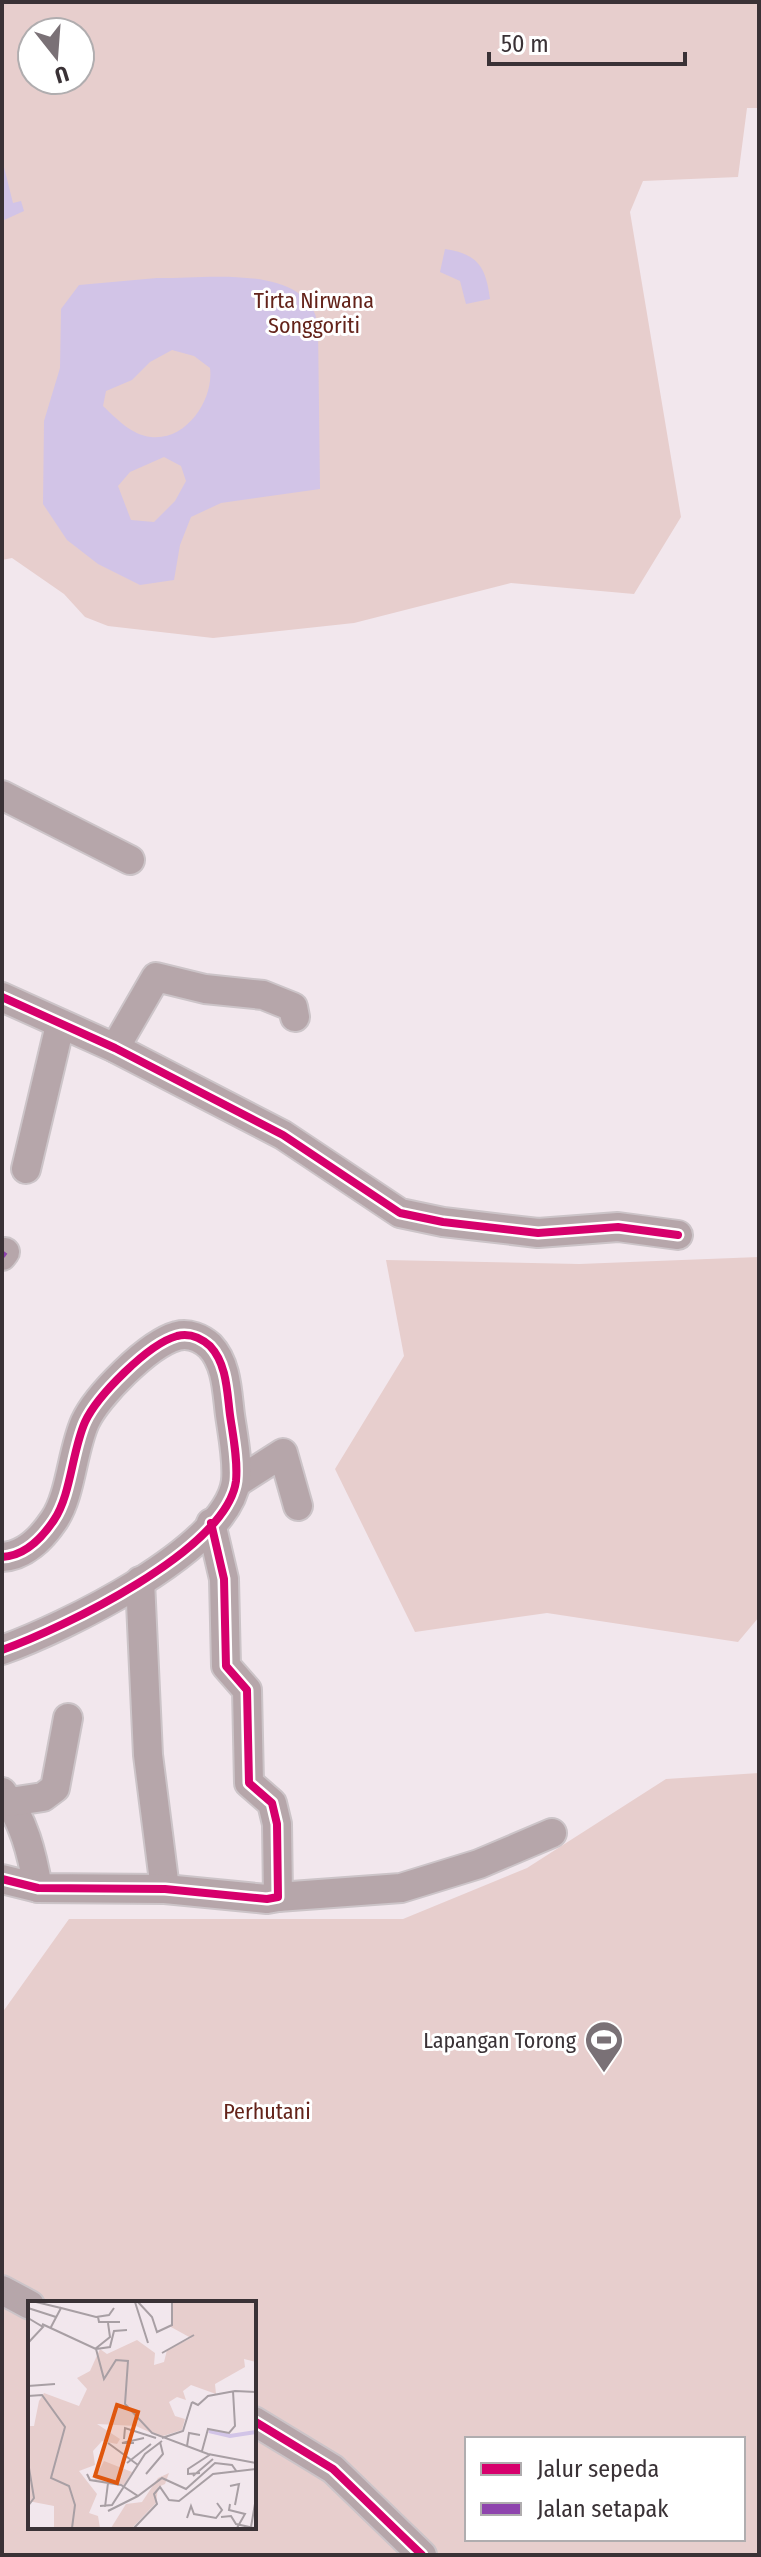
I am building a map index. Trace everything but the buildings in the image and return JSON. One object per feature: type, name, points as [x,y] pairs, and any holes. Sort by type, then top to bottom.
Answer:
[{"type":"street","points":[[2,795],[130,860]]},
{"type":"street","points":[[115,1048],[156,977],[205,989],[263,995],[293,1007],[295,1017]]},
{"type":"street","points":[[2,997],[115,1048],[283,1135],[400,1213],[443,1222],[538,1233],[618,1227],[678,1235]]},
{"type":"street","points":[[26,1169],[60,1025]]},
{"type":"street","points":[[2,1557],[13,1556],[32,1545],[56,1518],[92,1409],[114,1383],[178,1336],[197,1337],[211,1348],[219,1360],[234,1439],[236,1483]]},
{"type":"street","points":[[2,1650],[53,1631],[170,1565],[193,1546],[236,1483],[283,1453],[298,1506]]},
{"type":"street","points":[[211,1523],[224,1579],[226,1666],[247,1690],[249,1783],[272,1803],[277,1824],[278,1897]]},
{"type":"street","points":[[140,1581],[148,1755],[165,1889]]},
{"type":"street","points":[[38,1888],[32,1855],[6,1797],[43,1797],[55,1788],[68,1718]]},
{"type":"street","points":[[2,1879],[38,1888],[165,1889],[267,1899],[401,1888],[479,1864],[552,1833]]},
{"type":"street","points":[[2,2290],[28,2304]]},
{"type":"street","points":[[256,2422],[333,2469],[406,2536],[422,2555]]},
{"type":"green space","name":"Tirta Nirwana Songgoriti","points":[[2,2],[759,2],[758,108],[747,108],[738,177],[643,181],[630,212],[681,517],[634,594],[511,583],[354,623],[213,638],[108,626],[85,617],[64,594],[12,558],[2,560]]},
{"type":"green space","points":[[759,1257],[759,1617],[738,1642],[547,1613],[415,1632],[335,1469],[404,1356],[386,1260],[579,1264]]},
{"type":"green space","name":"Perhutani","points":[[759,1773],[759,2555],[2,2555],[2,2013],[69,1919],[403,1919],[527,1868],[666,1779]]},
{"type":"shaded area","points":[[2,159],[13,203],[21,201],[24,211],[2,221]]},
{"type":"shaded area","points":[[445,249],[465,254],[478,264],[486,278],[490,299],[466,304],[460,281],[440,272]]},
{"type":"shaded area","points":[[226,277],[276,283],[296,292],[311,306],[318,326],[320,489],[221,503],[191,517],[180,545],[174,580],[140,585],[98,564],[67,540],[43,504],[44,421],[60,368],[61,309],[79,285],[157,278]],"holes":[[[172,350],[194,356],[210,368],[208,392],[203,405],[187,425],[164,436],[144,436],[124,425],[103,406],[106,391],[132,380],[150,362]],[[164,457],[181,466],[186,481],[175,501],[154,522],[131,520],[118,486],[130,472]]]},
{"type":"marked path","points":[[2,1256],[5,1252]]},
{"type":"cycle path","points":[[2,997],[115,1048],[283,1135],[400,1213],[443,1222],[538,1233],[618,1227],[678,1235]]},
{"type":"cycle path","points":[[2,1557],[32,1545],[54,1520],[64,1498],[85,1422],[100,1399],[125,1372],[152,1349],[177,1336],[195,1337],[210,1346],[220,1361],[225,1379],[236,1456],[236,1481],[226,1507],[204,1534],[138,1584],[62,1624],[2,1650]]},
{"type":"cycle path","points":[[2,1879],[38,1888],[165,1889],[267,1899],[278,1897],[277,1824],[272,1803],[249,1783],[247,1690],[226,1666],[224,1579],[211,1523]]},
{"type":"cycle path","points":[[256,2422],[333,2469],[422,2555]]},
{"type":"place","name":"Lapangan Torong","points":[[604,2074]]}]
